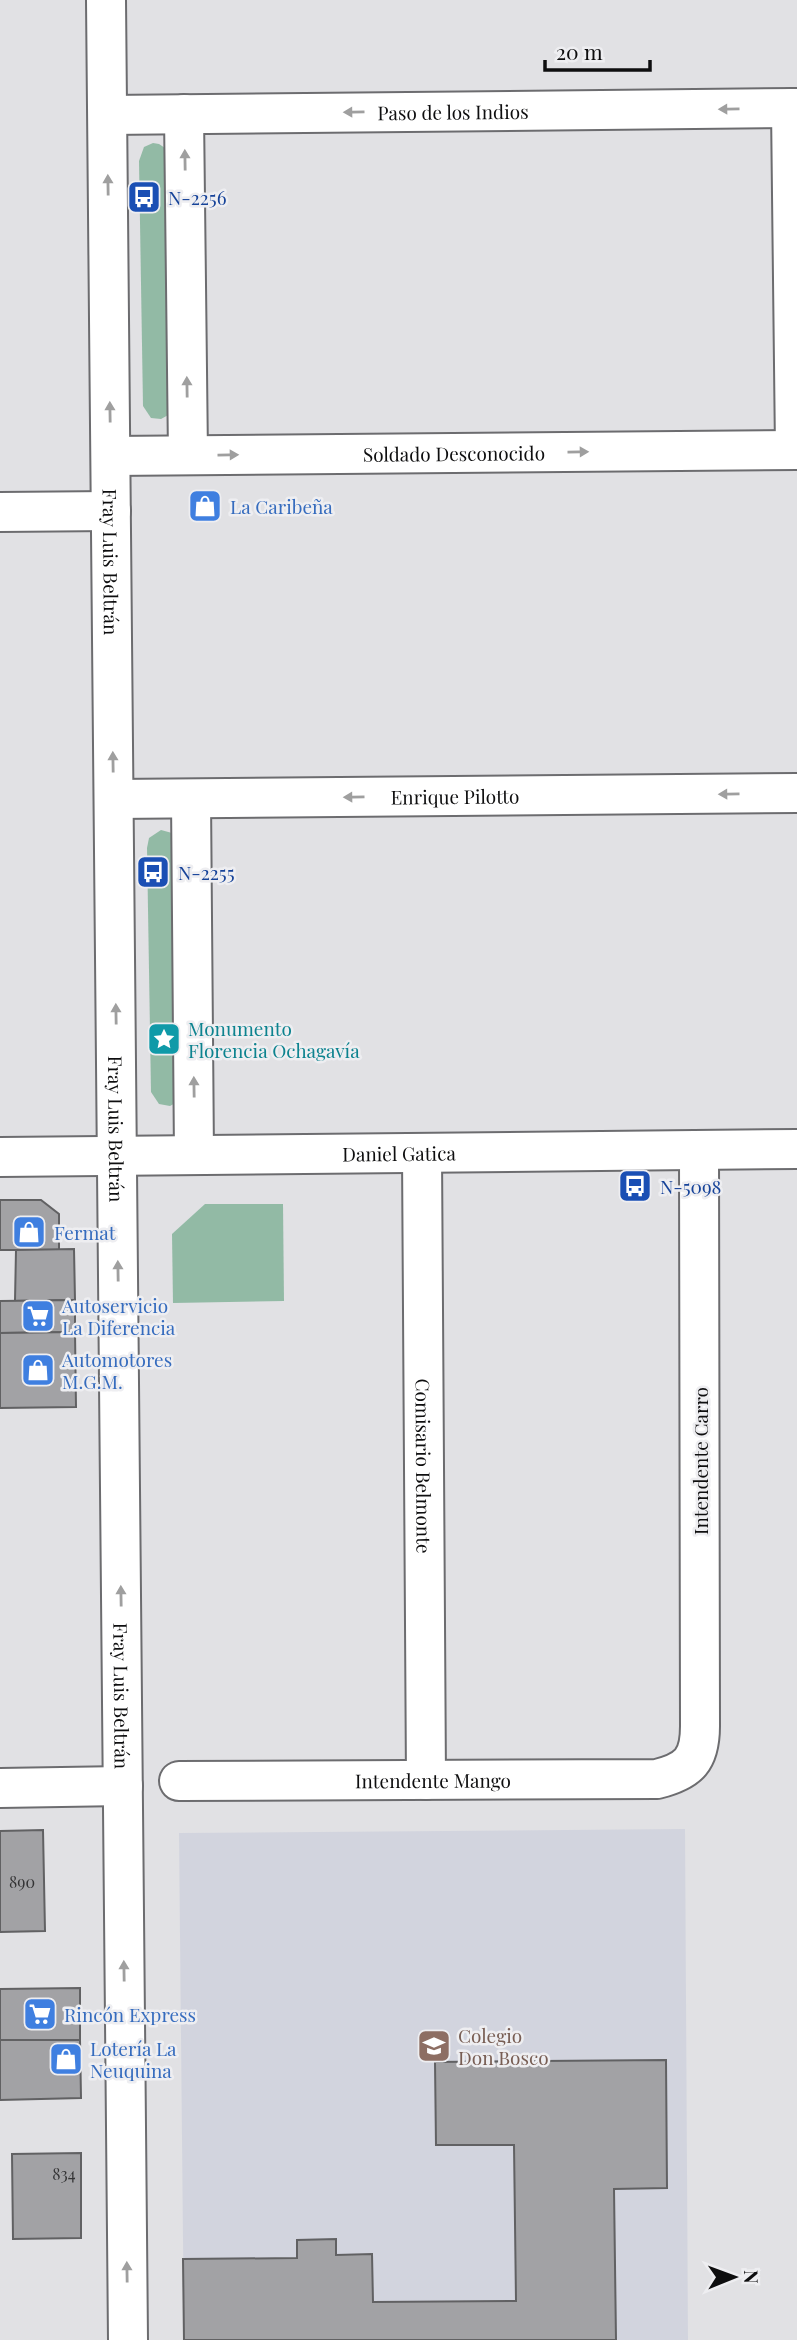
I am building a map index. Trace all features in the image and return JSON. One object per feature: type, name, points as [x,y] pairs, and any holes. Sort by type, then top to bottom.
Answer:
[{"type":"street","name":"Fray Luis Beltrán","points":[[106,0],[128,2340]]},
{"type":"street","name":"Paso de los Indios","points":[[108,115],[794,108]]},
{"type":"street","points":[[794,108],[796,450]]},
{"type":"street","points":[[184,114],[188,455]]},
{"type":"street","name":"Soldado Desconocido","points":[[111,456],[796,450]]},
{"type":"street","points":[[0,512],[111,511]]},
{"type":"street","name":"Enrique Pilotto","points":[[114,799],[797,793]]},
{"type":"street","points":[[191,799],[194,1155]]},
{"type":"street","name":"Daniel Gatica","points":[[0,1157],[797,1149]]},
{"type":"street","name":"Intendente Carro","points":[[686,1768],[695,1756],[700,1740],[699,1150]]},
{"type":"street","name":"Comisario Belmonte","points":[[422,1153],[426,1780]]},
{"type":"street","name":"Intendente Mango","points":[[179,1781],[657,1779],[686,1768]]},
{"type":"street","points":[[0,1788],[123,1786]]},
{"type":"shaded area","name":"Colegio Don Bosco","points":[[685,1829],[688,2340],[184,2340],[179,1833]]},
{"type":"green space","points":[[153,143],[168,150],[170,414],[161,419],[151,418],[143,406],[139,161],[144,147]]},
{"type":"green space","points":[[161,830],[175,836],[179,1101],[170,1106],[159,1104],[151,1092],[147,848],[149,838]]},
{"type":"green space","points":[[205,1204],[283,1204],[284,1301],[173,1303],[172,1234]]},
{"type":"building","name":"Fermat","points":[[0,1200],[41,1200],[59,1214],[59,1250],[0,1250]]},
{"type":"building","points":[[74,1249],[75,1300],[15,1301],[16,1250]]},
{"type":"building","name":"Autoservicio La Diferencia","points":[[75,1300],[75,1332],[0,1333],[0,1301]]},
{"type":"building","name":"Automotores M.G.M.","points":[[75,1332],[76,1407],[0,1408],[0,1333]]},
{"type":"building","points":[[43,1830],[45,1931],[0,1932],[0,1831]]},
{"type":"building","name":"Rincón Express","points":[[80,1988],[80,2040],[0,2040],[0,1989]]},
{"type":"building","points":[[0,2040],[80,2040],[81,2098],[0,2100]]},
{"type":"building","points":[[666,2060],[667,2188],[614,2189],[616,2340],[184,2340],[183,2259],[297,2258],[297,2240],[336,2239],[336,2255],[372,2254],[373,2302],[516,2301],[514,2145],[436,2145],[435,2062]]},
{"type":"building","points":[[81,2153],[81,2238],[13,2239],[12,2154]]},
{"type":"place","name":"N-2256","points":[[144,197]]},
{"type":"place","name":"La Caribeña","points":[[205,506]]},
{"type":"place","name":"N-2255","points":[[153,872]]},
{"type":"place","name":"Monumento Florencia Ochagavía","points":[[164,1039]]},
{"type":"place","name":"N-5098","points":[[635,1186]]},
{"type":"place","name":"Fermat","points":[[29,1232]]},
{"type":"place","name":"Autoservicio La Diferencia","points":[[38,1316]]},
{"type":"place","name":"Automotores M.G.M.","points":[[38,1370]]},
{"type":"place","name":"Rincón Express","points":[[40,2014]]},
{"type":"place","name":"Colegio Don Bosco","points":[[434,2046]]},
{"type":"place","name":"Lotería La Neuquina","points":[[66,2059]]}]
